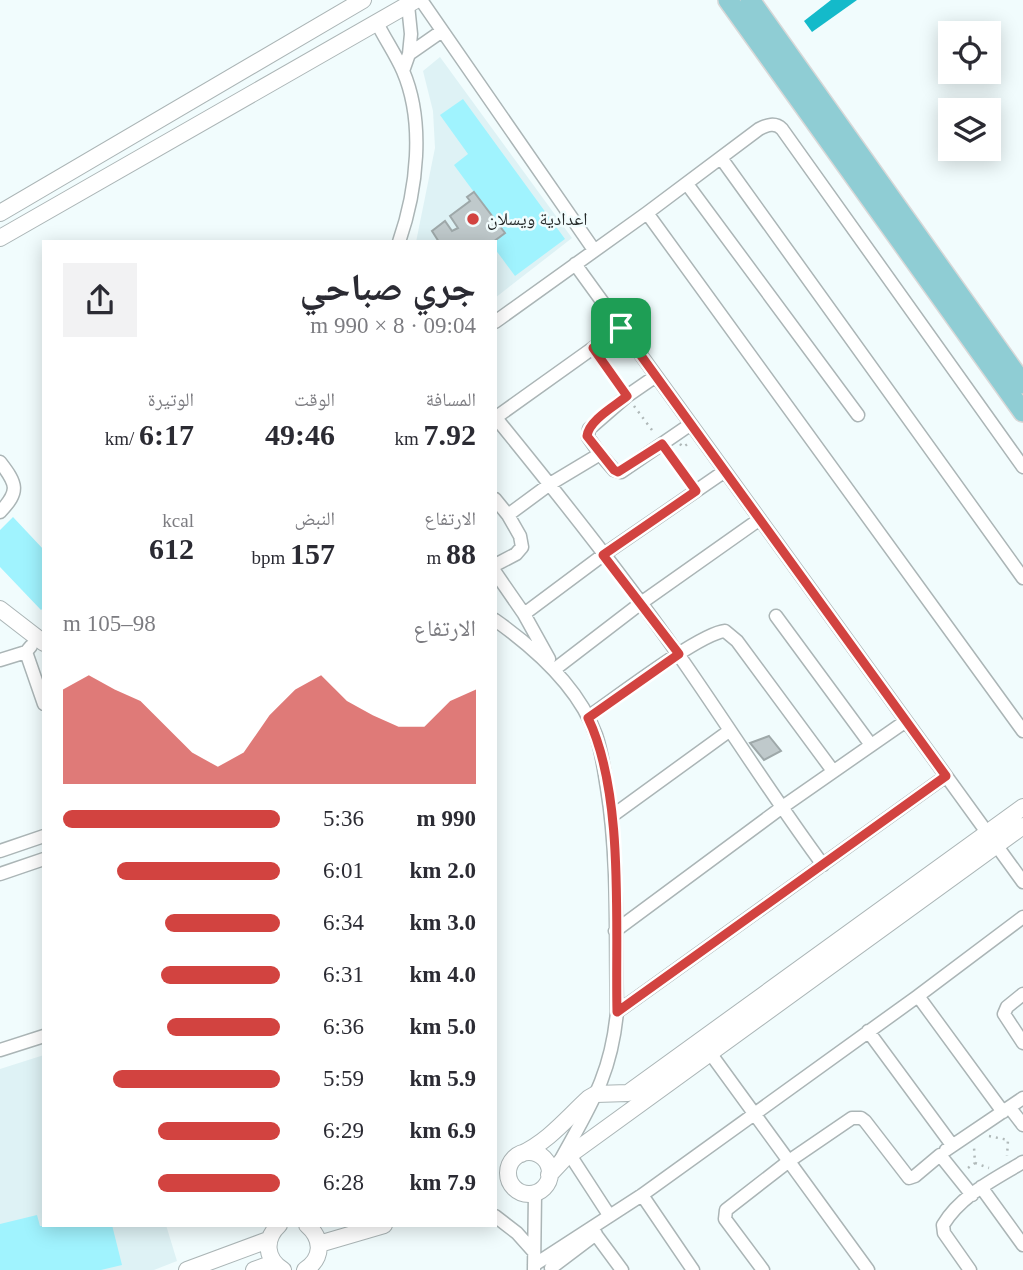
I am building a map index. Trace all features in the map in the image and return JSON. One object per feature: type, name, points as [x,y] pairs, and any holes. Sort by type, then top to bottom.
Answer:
[{"type":"main road","points":[[727,0],[1023,412]]},
{"type":"main road","points":[[750,0],[1023,384]]},
{"type":"street","points":[[0,213],[363,0]]},
{"type":"street","points":[[0,238],[415,2]]},
{"type":"street","points":[[415,2],[442,31],[594,250]]},
{"type":"street","points":[[403,71],[409,54],[415,2]]},
{"type":"street","points":[[377,23],[403,71],[413,107],[417,145],[416,163],[399,240]]},
{"type":"street","points":[[409,54],[442,31]]},
{"type":"street","points":[[497,321],[766,126],[776,125],[782,129],[1023,467]]},
{"type":"street","points":[[721,158],[1023,578]]},
{"type":"street","points":[[687,184],[858,415]]},
{"type":"street","points":[[647,214],[1023,731]]},
{"type":"street","points":[[575,264],[1023,883]]},
{"type":"street","points":[[497,417],[621,328]]},
{"type":"street","points":[[656,376],[627,396],[587,432],[600,454],[614,470],[621,472],[691,424]]},
{"type":"street","points":[[497,419],[550,484],[679,654],[781,808],[823,864]]},
{"type":"street","points":[[508,515],[550,484],[600,454]]},
{"type":"street","points":[[0,463],[15,483],[15,490],[0,512]]},
{"type":"street","points":[[524,614],[603,555],[725,471]]},
{"type":"street","points":[[497,501],[520,536],[522,547],[516,554],[497,564]]},
{"type":"street","points":[[556,672],[641,603],[760,519]]},
{"type":"street","points":[[497,575],[524,614],[556,672],[588,718],[601,750],[612,816],[617,1012],[611,1056],[596,1094],[545,1186],[535,1193],[523,1194],[513,1187],[508,1177],[509,1163]]},
{"type":"street","points":[[0,609],[41,641],[26,652],[0,660]]},
{"type":"street","points":[[776,616],[872,745]]},
{"type":"street","points":[[497,622],[556,672]]},
{"type":"street","points":[[588,718],[679,654],[718,632],[725,631],[733,636],[833,771]]},
{"type":"street","points":[[26,652],[42,698]]},
{"type":"street","points":[[615,931],[781,808],[906,721]]},
{"type":"street","points":[[612,816],[729,731]]},
{"type":"street","points":[[617,1012],[946,776]]},
{"type":"street","points":[[553,1171],[569,1155],[706,1046],[992,839],[1023,807]]},
{"type":"street","points":[[992,839],[1023,826]]},
{"type":"street","points":[[0,851],[42,837]]},
{"type":"street","points":[[0,874],[42,860]]},
{"type":"street","points":[[542,1264],[918,996],[1023,917]]},
{"type":"street","points":[[1023,994],[1007,1007],[1004,1014],[1023,1043]]},
{"type":"street","points":[[918,996],[1007,1110],[1023,1125]]},
{"type":"street","points":[[868,1031],[952,1145]]},
{"type":"street","points":[[0,1050],[42,1037]]},
{"type":"street","points":[[509,1163],[550,1136],[589,1098],[596,1094],[628,1093],[706,1046]]},
{"type":"street","points":[[706,1046],[868,1270]]},
{"type":"street","points":[[763,1270],[725,1219],[724,1213],[729,1206],[789,1161],[856,1117],[865,1121],[909,1178],[952,1145],[1023,1098]]},
{"type":"street","points":[[509,1163],[534,1153],[541,1156],[553,1171]]},
{"type":"street","points":[[569,1155],[609,1215]]},
{"type":"street","points":[[940,1155],[956,1176],[977,1191],[1023,1245]]},
{"type":"street","points":[[970,1270],[943,1229],[946,1220],[977,1191],[1023,1162]]},
{"type":"street","points":[[497,1191],[513,1187]]},
{"type":"street","points":[[535,1193],[542,1264]]},
{"type":"street","points":[[642,1195],[693,1270]]},
{"type":"street","points":[[497,1218],[517,1233],[542,1264]]},
{"type":"street","points":[[254,1270],[279,1268],[268,1252],[268,1240],[277,1227]]},
{"type":"street","points":[[305,1270],[312,1265],[320,1244],[311,1227]]},
{"type":"street","points":[[320,1244],[377,1227]]},
{"type":"street","points":[[593,1230],[622,1270]]},
{"type":"street","points":[[187,1270],[268,1240]]},
{"type":"path","points":[[593,348],[696,491]]},
{"type":"path","points":[[956,1176],[975,1163],[973,1132],[1008,1140],[1005,1173]]},
{"type":"shaded area","points":[[831,0],[857,0],[812,32],[804,21]]},
{"type":"shaded area","points":[[440,57],[572,238],[497,296],[497,240],[416,240],[435,148],[433,111],[423,71]]},
{"type":"shaded area","points":[[463,99],[565,239],[515,276],[497,252],[497,240],[494,240],[504,233],[454,165],[468,154],[440,115]]},
{"type":"shaded area","points":[[13,517],[42,548],[41,610],[0,567],[0,530]]},
{"type":"shaded area","points":[[42,1056],[42,1227],[167,1227],[177,1261],[154,1270],[0,1270],[0,1069]]},
{"type":"shaded area","points":[[37,1215],[42,1227],[112,1227],[122,1265],[101,1270],[0,1270],[0,1224]]},
{"type":"building","name":"اعدادية ويسلان","points":[[474,192],[505,233],[496,240],[438,240],[432,231],[445,221],[452,231],[458,228],[450,216],[470,201],[467,197]]},
{"type":"building","points":[[769,736],[781,751],[764,760],[750,743]]},
{"type":"place","name":"اعدادية ويسلان","points":[[473,219]]},
{"type":"route","points":[[621,328],[946,776],[617,1012],[612,816],[601,750],[588,718],[679,654],[603,555],[696,491],[662,444],[618,472],[587,436],[594,423],[627,396],[593,348],[621,328]]}]
